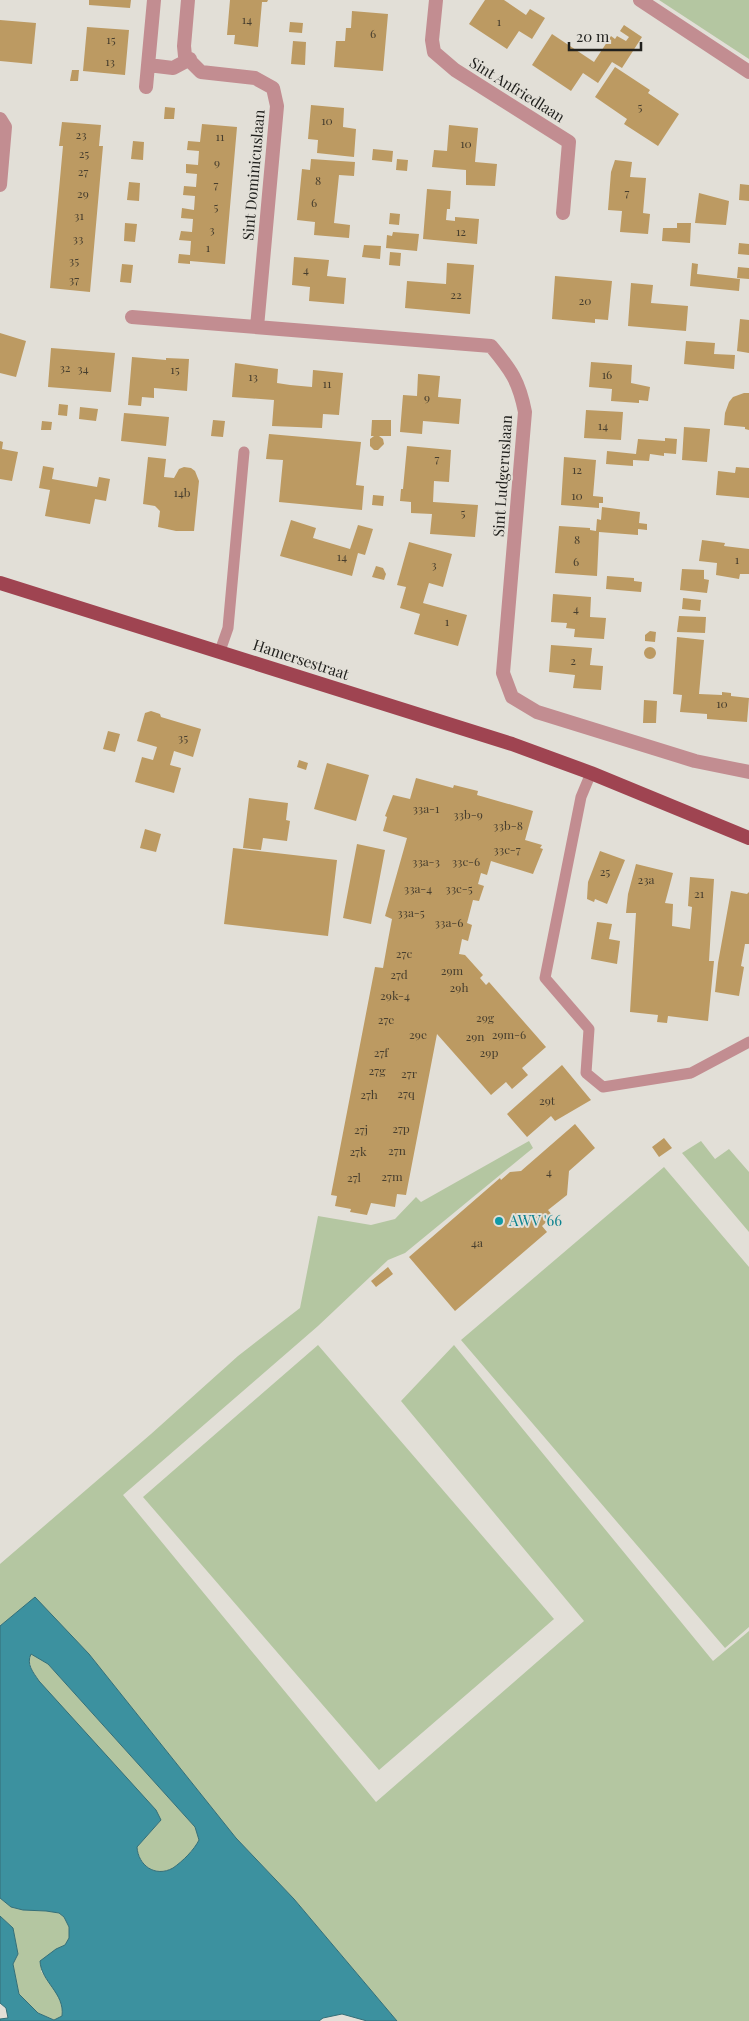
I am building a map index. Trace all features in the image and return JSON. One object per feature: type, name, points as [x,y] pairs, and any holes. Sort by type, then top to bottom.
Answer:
[{"type":"main road","name":"Hamersestraat","points":[[0,584],[512,744],[749,838]]},
{"type":"street","points":[[146,87],[154,0]]},
{"type":"street","points":[[148,66],[173,68],[190,59],[186,56],[184,46],[188,0]]},
{"type":"street","name":"Sint Anfriedlaan","points":[[436,0],[432,40],[434,52],[455,70],[570,142],[563,213]]},
{"type":"street","points":[[640,0],[749,72]]},
{"type":"street","name":"Sint Dominicuslaan","points":[[190,59],[201,72],[255,78],[273,88],[277,106],[257,327]]},
{"type":"street","points":[[0,119],[5,127],[0,185]]},
{"type":"street","name":"Sint Ludgeruslaan","points":[[132,317],[491,346],[508,365],[521,389],[525,412],[503,673],[512,697],[537,712],[568,722],[695,761],[749,772]]},
{"type":"lane","points":[[220,652],[228,628],[244,452]]},
{"type":"lane","points":[[591,774],[582,797],[545,978],[588,1030],[586,1073],[603,1087],[691,1073],[749,1042]]},
{"type":"green space","points":[[659,0],[749,0],[749,59]]},
{"type":"green space","points":[[529,1141],[533,1148],[405,1253],[388,1260],[318,1326],[123,1495],[376,1802],[584,1621],[401,1401],[454,1345],[713,1661],[749,1631],[749,2021],[397,2021],[294,1899],[236,1838],[89,1654],[35,1598],[0,1626],[0,1564],[238,1356],[300,1308],[318,1216],[371,1225],[395,1219],[416,1197],[421,1202]]},
{"type":"green space","points":[[701,1141],[715,1159],[729,1149],[749,1172],[749,1232],[682,1153]]},
{"type":"green space","points":[[664,1167],[749,1267],[749,1627],[725,1648],[461,1340]]},
{"type":"green space","points":[[318,1345],[554,1619],[379,1770],[143,1497]]},
{"type":"green space","points":[[31,1654],[48,1664],[195,1827],[199,1840],[188,1855],[173,1868],[160,1871],[149,1868],[144,1864],[137,1847],[161,1820],[39,1681],[30,1665]]},
{"type":"green space","points":[[0,1898],[11,1907],[59,1913],[64,1917],[69,1927],[69,1938],[65,1945],[56,1949],[41,1971],[56,1992],[61,2003],[62,2016],[55,2020],[38,2013],[19,1994],[13,1964],[18,1954],[13,1928],[0,1916]]},
{"type":"water","points":[[35,1597],[89,1654],[236,1838],[294,1899],[397,2021],[367,2021],[342,2014],[323,2018],[319,2021],[0,2021],[0,2019],[8,2018],[6,2008],[0,2003],[0,1916],[13,1928],[18,1954],[13,1964],[19,1994],[38,2013],[54,2020],[62,2016],[62,2008],[57,1994],[44,1975],[40,1961],[65,1945],[69,1938],[69,1927],[64,1917],[59,1913],[11,1907],[0,1898],[0,1626]],"holes":[[[31,1654],[48,1664],[195,1827],[199,1840],[188,1855],[173,1868],[160,1871],[149,1868],[144,1864],[137,1847],[161,1820],[156,1810],[39,1681],[30,1665]]]},
{"type":"building","points":[[89,0],[131,0],[130,8],[89,5]]},
{"type":"building","points":[[230,0],[268,0],[267,2],[262,2],[258,47],[234,44],[235,35],[227,35]]},
{"type":"building","points":[[485,0],[504,0],[526,15],[530,9],[545,18],[532,39],[519,31],[507,49],[469,24]]},
{"type":"building","points":[[352,11],[388,14],[383,71],[334,67],[336,41],[345,41],[346,28],[351,28]]},
{"type":"building","points":[[0,20],[36,23],[32,64],[0,61]]},
{"type":"building","points":[[290,22],[303,23],[302,33],[289,32]]},
{"type":"building","points":[[624,25],[642,37],[622,68],[612,62],[598,83],[583,73],[571,91],[532,65],[552,34],[594,62],[611,36],[615,39],[617,36],[626,41],[629,37],[620,31]]},
{"type":"building","points":[[87,27],[129,30],[125,75],[83,71]]},
{"type":"building","points":[[293,41],[306,42],[305,65],[291,64]]},
{"type":"building","points":[[615,67],[650,90],[648,93],[679,114],[658,146],[624,124],[627,119],[595,97]]},
{"type":"building","points":[[72,70],[79,70],[78,81],[70,81]]},
{"type":"building","points":[[311,105],[344,108],[343,127],[356,129],[354,157],[317,153],[318,140],[308,139]]},
{"type":"building","points":[[165,107],[175,108],[174,119],[164,119]]},
{"type":"building","points":[[62,122],[101,125],[99,146],[103,146],[90,292],[50,288],[63,146],[59,146]]},
{"type":"building","points":[[202,124],[237,127],[225,264],[190,261],[190,264],[178,263],[179,254],[190,255],[191,241],[179,240],[181,231],[192,232],[193,219],[181,218],[182,208],[194,210],[195,196],[183,195],[184,186],[196,187],[197,174],[186,173],[186,164],[198,165],[199,151],[187,150],[188,141],[200,142]]},
{"type":"building","points":[[449,125],[478,128],[475,162],[497,164],[495,186],[466,185],[466,170],[432,167],[434,150],[447,151]]},
{"type":"building","points":[[133,141],[144,142],[143,160],[131,159]]},
{"type":"building","points":[[373,149],[393,151],[392,162],[372,160]]},
{"type":"building","points":[[311,159],[355,162],[354,176],[339,175],[334,223],[350,225],[349,238],[314,235],[315,222],[297,220],[302,169],[310,170]]},
{"type":"building","points":[[397,159],[408,160],[407,171],[396,170]]},
{"type":"building","points":[[615,160],[632,162],[630,177],[646,178],[643,213],[650,214],[648,234],[620,232],[622,211],[608,210],[611,172]]},
{"type":"building","points":[[129,182],[140,183],[139,201],[127,200]]},
{"type":"building","points":[[740,184],[749,185],[749,201],[739,200]]},
{"type":"building","points":[[427,189],[451,191],[450,209],[447,209],[446,220],[455,221],[455,217],[479,219],[477,244],[423,239]]},
{"type":"building","points":[[699,193],[729,201],[726,225],[695,223]]},
{"type":"building","points":[[390,213],[400,214],[399,225],[389,224]]},
{"type":"building","points":[[125,223],[137,224],[135,242],[124,241]]},
{"type":"building","points":[[677,223],[691,223],[690,243],[662,241],[663,228],[677,228]]},
{"type":"building","points":[[393,232],[419,234],[417,251],[386,248],[387,235],[392,236]]},
{"type":"building","points":[[739,243],[749,244],[749,255],[738,254]]},
{"type":"building","points":[[364,245],[381,246],[380,259],[362,257]]},
{"type":"building","points":[[390,252],[401,253],[400,266],[389,265]]},
{"type":"building","points":[[294,257],[329,260],[327,276],[346,278],[344,304],[309,301],[310,287],[292,285]]},
{"type":"building","points":[[447,263],[474,265],[470,314],[405,308],[407,281],[446,284]]},
{"type":"building","points":[[692,263],[698,264],[697,274],[740,279],[739,291],[690,286]]},
{"type":"building","points":[[122,264],[133,265],[131,283],[120,282]]},
{"type":"building","points":[[738,267],[749,268],[749,279],[737,278]]},
{"type":"building","points":[[555,276],[612,281],[608,320],[595,319],[595,323],[552,319]]},
{"type":"building","points":[[631,283],[653,285],[651,303],[688,306],[686,331],[628,326]]},
{"type":"building","points":[[740,319],[749,320],[749,353],[737,351]]},
{"type":"building","points":[[0,333],[26,341],[16,377],[0,373]]},
{"type":"building","points":[[686,341],[715,343],[714,354],[735,355],[734,369],[684,364]]},
{"type":"building","points":[[51,348],[115,353],[111,392],[48,387]]},
{"type":"building","points":[[132,357],[166,360],[166,358],[189,359],[187,391],[154,388],[154,398],[142,397],[141,406],[128,405]]},
{"type":"building","points":[[591,362],[632,365],[631,383],[650,387],[648,401],[639,400],[639,403],[611,401],[612,389],[589,387]]},
{"type":"building","points":[[235,363],[278,369],[277,383],[290,385],[312,387],[313,370],[343,373],[339,415],[323,414],[322,428],[272,426],[274,400],[232,397]]},
{"type":"building","points":[[418,374],[440,376],[438,397],[461,399],[459,424],[423,421],[422,434],[400,432],[403,395],[417,396]]},
{"type":"building","points":[[749,393],[749,430],[745,429],[745,427],[724,425],[725,413],[729,402],[733,397]]},
{"type":"building","points":[[59,404],[68,405],[67,416],[58,415]]},
{"type":"building","points":[[80,407],[98,409],[96,421],[79,419]]},
{"type":"building","points":[[586,410],[623,412],[621,440],[584,438]]},
{"type":"building","points":[[124,413],[169,417],[166,446],[121,441]]},
{"type":"building","points":[[213,420],[225,421],[223,437],[211,436]]},
{"type":"building","points":[[372,420],[391,420],[391,436],[379,436],[383,439],[384,444],[378,450],[374,450],[370,446],[370,439],[374,436],[371,436]]},
{"type":"building","points":[[42,421],[52,422],[51,430],[41,430]]},
{"type":"building","points":[[684,427],[710,429],[707,462],[682,460]]},
{"type":"building","points":[[269,434],[361,442],[356,485],[364,486],[362,510],[279,502],[283,460],[266,459]]},
{"type":"building","points":[[665,438],[677,439],[676,454],[664,453],[664,456],[650,454],[649,461],[633,460],[633,466],[606,464],[607,451],[636,454],[638,439],[665,441]]},
{"type":"building","points":[[0,441],[3,442],[2,449],[18,452],[12,481],[0,479]]},
{"type":"building","points":[[407,446],[451,450],[449,482],[434,481],[433,502],[478,505],[475,537],[430,534],[432,514],[411,513],[411,502],[400,501]]},
{"type":"building","points":[[148,457],[166,459],[164,477],[174,478],[179,469],[184,467],[195,471],[199,481],[194,531],[176,531],[158,527],[160,511],[155,506],[143,504]]},
{"type":"building","points":[[564,457],[596,460],[593,496],[603,497],[603,503],[599,503],[599,508],[561,505]]},
{"type":"building","points":[[43,466],[54,468],[52,479],[97,487],[99,477],[110,479],[106,501],[95,499],[90,524],[45,516],[50,490],[39,488]]},
{"type":"building","points":[[736,467],[749,468],[749,498],[716,495],[718,471],[735,473]]},
{"type":"building","points":[[373,495],[384,496],[383,506],[372,505]]},
{"type":"building","points":[[602,507],[640,512],[639,523],[647,524],[647,530],[638,529],[638,535],[599,532],[597,576],[555,573],[559,526],[590,528],[590,530],[596,531],[597,519],[601,520]]},
{"type":"building","points":[[291,520],[316,528],[313,538],[350,549],[358,525],[373,529],[365,555],[358,553],[352,576],[280,556]]},
{"type":"building","points":[[702,540],[725,543],[724,546],[749,549],[749,574],[740,574],[739,579],[716,575],[717,563],[699,561]]},
{"type":"building","points":[[409,542],[452,554],[443,587],[429,583],[423,603],[467,615],[458,646],[414,634],[420,614],[400,608],[406,587],[397,585]]},
{"type":"building","points":[[376,566],[383,568],[386,574],[384,580],[372,577]]},
{"type":"building","points":[[682,569],[704,570],[704,579],[709,580],[707,593],[680,590]]},
{"type":"building","points":[[607,576],[634,578],[634,581],[642,582],[641,592],[606,589]]},
{"type":"building","points":[[553,594],[591,597],[590,617],[606,618],[604,639],[574,637],[575,629],[566,628],[567,623],[551,622]]},
{"type":"building","points":[[683,598],[701,600],[700,611],[682,609]]},
{"type":"building","points":[[679,616],[706,617],[705,633],[677,632]]},
{"type":"building","points":[[650,631],[656,632],[655,642],[645,641],[645,635]]},
{"type":"building","points":[[677,637],[704,640],[699,694],[722,695],[722,692],[731,693],[731,696],[749,698],[747,722],[707,719],[707,714],[680,712],[682,695],[673,694]]},
{"type":"building","points":[[551,645],[592,648],[590,665],[603,666],[601,690],[573,688],[575,675],[549,672]]},
{"type":"building","points":[[650,647],[656,653],[650,659],[644,653]]},
{"type":"building","points":[[644,700],[657,701],[656,723],[643,723]]},
{"type":"building","points":[[151,711],[160,714],[161,717],[201,729],[193,757],[174,751],[170,765],[181,768],[174,793],[135,782],[142,757],[153,760],[157,747],[137,741],[145,713]]},
{"type":"building","points":[[108,731],[120,734],[115,752],[103,749]]},
{"type":"building","points":[[299,760],[308,763],[306,770],[297,767]]},
{"type":"building","points":[[327,763],[369,775],[356,821],[314,809]]},
{"type":"building","points":[[416,778],[453,788],[454,785],[478,791],[477,795],[533,811],[525,840],[542,845],[540,848],[543,849],[533,874],[491,861],[487,875],[481,873],[478,884],[484,886],[479,901],[473,900],[467,923],[472,925],[468,941],[462,939],[459,954],[465,955],[483,975],[480,978],[486,985],[489,982],[546,1047],[522,1068],[528,1075],[512,1089],[506,1082],[491,1095],[437,1034],[406,1195],[397,1194],[395,1207],[371,1203],[367,1215],[350,1212],[351,1209],[335,1206],[337,1196],[331,1195],[375,967],[383,968],[392,919],[385,916],[407,838],[383,831],[387,817],[385,816],[393,795],[410,799]]},
{"type":"building","points":[[249,798],[288,803],[286,820],[290,821],[287,841],[263,838],[261,850],[243,848]]},
{"type":"building","points":[[145,829],[161,834],[156,852],[140,848]]},
{"type":"building","points":[[357,844],[385,850],[371,924],[343,918]]},
{"type":"building","points":[[233,848],[337,860],[328,936],[224,924]]},
{"type":"building","points":[[600,851],[625,860],[607,904],[595,899],[594,902],[587,899],[588,882]]},
{"type":"building","points":[[636,864],[673,873],[665,903],[673,904],[672,926],[690,929],[692,907],[688,906],[690,877],[714,879],[709,961],[714,961],[708,1021],[668,1016],[667,1023],[657,1022],[658,1015],[630,1012],[636,913],[626,913],[628,894]]},
{"type":"building","points":[[731,891],[747,894],[749,892],[749,944],[745,944],[741,966],[744,967],[739,996],[715,992],[718,963]]},
{"type":"building","points":[[597,922],[612,924],[609,939],[620,941],[617,964],[591,959]]},
{"type":"building","points":[[562,1065],[591,1100],[555,1121],[551,1116],[527,1137],[507,1114]]},
{"type":"building","name":"AWV '66","points":[[575,1124],[595,1148],[569,1171],[567,1195],[548,1210],[553,1216],[542,1226],[547,1232],[455,1311],[409,1257],[500,1178],[501,1180],[510,1172],[521,1171]]},
{"type":"building","points":[[664,1138],[672,1148],[659,1157],[652,1147]]},
{"type":"building","points":[[388,1267],[393,1274],[376,1287],[371,1281]]},
{"type":"place","name":"AWV '66","points":[[499,1221]]}]
